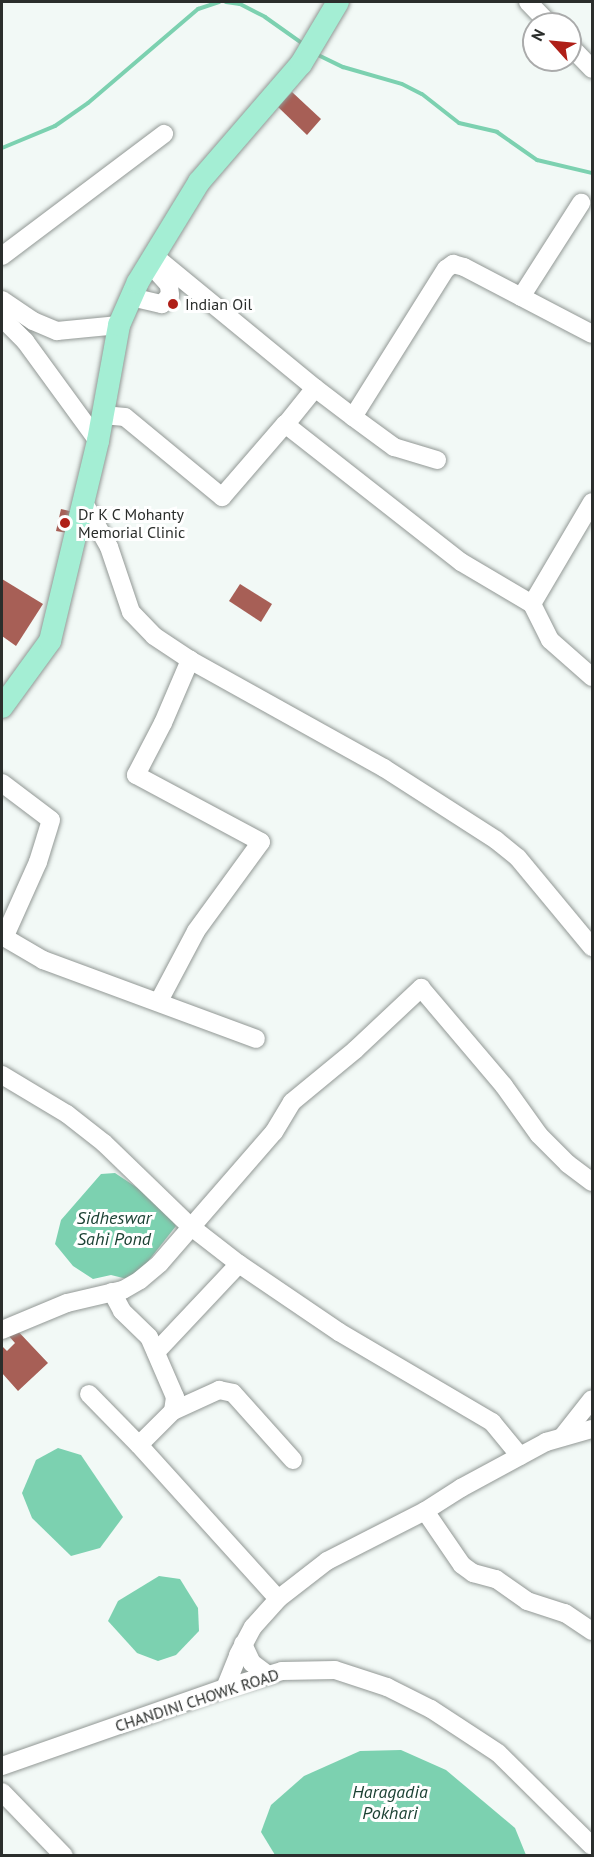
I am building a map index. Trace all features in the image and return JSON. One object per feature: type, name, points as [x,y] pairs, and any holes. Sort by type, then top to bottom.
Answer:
[{"type":"main road","points":[[2,707],[50,641],[98,441],[119,325],[131,297],[151,259],[199,182],[310,50],[338,2]]},
{"type":"street","points":[[2,256],[164,134]]},
{"type":"street","points":[[521,297],[581,203]]},
{"type":"street","points":[[131,297],[162,304],[170,295],[169,285],[151,259]]},
{"type":"street","points":[[151,259],[394,447],[436,460]]},
{"type":"street","points":[[353,417],[446,269],[453,264],[464,267],[592,334]]},
{"type":"street","points":[[2,300],[33,321],[57,331],[119,325]]},
{"type":"street","points":[[2,318],[25,340],[98,441]]},
{"type":"street","points":[[103,415],[125,417],[222,497],[315,388]]},
{"type":"street","points":[[286,424],[461,562],[532,604],[550,640],[592,677]]},
{"type":"street","points":[[532,604],[592,502]]},
{"type":"street","points":[[84,503],[109,547],[131,612],[154,636],[190,660],[384,768],[496,840],[518,858],[592,947]]},
{"type":"street","points":[[159,1001],[196,931],[261,842],[136,776],[164,723],[190,660]]},
{"type":"street","points":[[2,783],[51,820],[38,862],[3,937],[43,960],[159,1001],[256,1039]]},
{"type":"street","points":[[2,1330],[67,1303],[123,1290],[140,1280],[274,1132],[292,1102],[355,1050],[421,988],[504,1086],[539,1135],[568,1164],[592,1182]]},
{"type":"street","points":[[2,1075],[67,1114],[95,1136],[190,1226],[239,1264],[339,1332],[492,1422],[520,1456]]},
{"type":"street","points":[[156,1353],[239,1264]]},
{"type":"street","points":[[112,1292],[122,1311],[148,1337],[175,1396],[173,1411]]},
{"type":"street","points":[[139,1444],[173,1411],[219,1390],[233,1393],[293,1460]]},
{"type":"street","points":[[89,1395],[139,1444],[278,1599]]},
{"type":"street","points":[[562,1437],[592,1399]]},
{"type":"street","points":[[225,1688],[243,1644],[253,1627],[278,1599],[327,1561],[425,1511],[520,1456],[562,1437],[592,1429]]},
{"type":"street","points":[[425,1511],[462,1565],[473,1573],[496,1579],[527,1601],[566,1613],[592,1631]]},
{"type":"street","points":[[243,1644],[252,1663],[268,1675]]},
{"type":"street","name":"CHANDINI CHOWK ROAD","points":[[2,1766],[268,1675],[282,1671],[335,1670],[387,1687],[431,1709],[498,1753],[592,1846]]},
{"type":"street","points":[[2,1791],[63,1856]]},
{"type":"water","name":"Sidheswar Sahi Pond","points":[[115,1173],[154,1199],[176,1226],[138,1274],[127,1279],[111,1275],[93,1279],[73,1266],[55,1244],[61,1220],[101,1174]]},
{"type":"water","points":[[58,1448],[81,1455],[123,1517],[100,1548],[71,1556],[32,1518],[22,1493],[36,1460]]},
{"type":"water","points":[[159,1576],[180,1579],[198,1608],[199,1631],[176,1655],[158,1661],[137,1653],[108,1621],[118,1601]]},
{"type":"water","name":"Haragadia Pokhari","points":[[401,1750],[446,1770],[515,1828],[526,1855],[275,1855],[261,1832],[271,1805],[304,1776],[360,1751]]},
{"type":"building","points":[[292,92],[321,119],[307,135],[278,107]]},
{"type":"building","points":[[61,509],[78,513],[73,534],[56,531]]},
{"type":"building","points":[[2,579],[43,604],[16,646],[2,636]]},
{"type":"building","points":[[240,584],[272,604],[261,622],[229,601]]},
{"type":"building","points":[[14,1327],[48,1363],[18,1391],[2,1373],[2,1346],[7,1351],[15,1343],[7,1334]]},
{"type":"waterway","points":[[2,148],[55,126],[88,103],[198,9],[219,2]]},
{"type":"waterway","points":[[226,2],[240,4],[265,17],[303,44]]},
{"type":"waterway","points":[[316,54],[343,67],[402,84],[422,94],[459,123],[497,132],[537,160],[592,173]]},
{"type":"place","name":"Indian Oil","points":[[173,304]]},
{"type":"place","name":"Dr K C Mohanty Memorial Clinic","points":[[65,523]]}]
